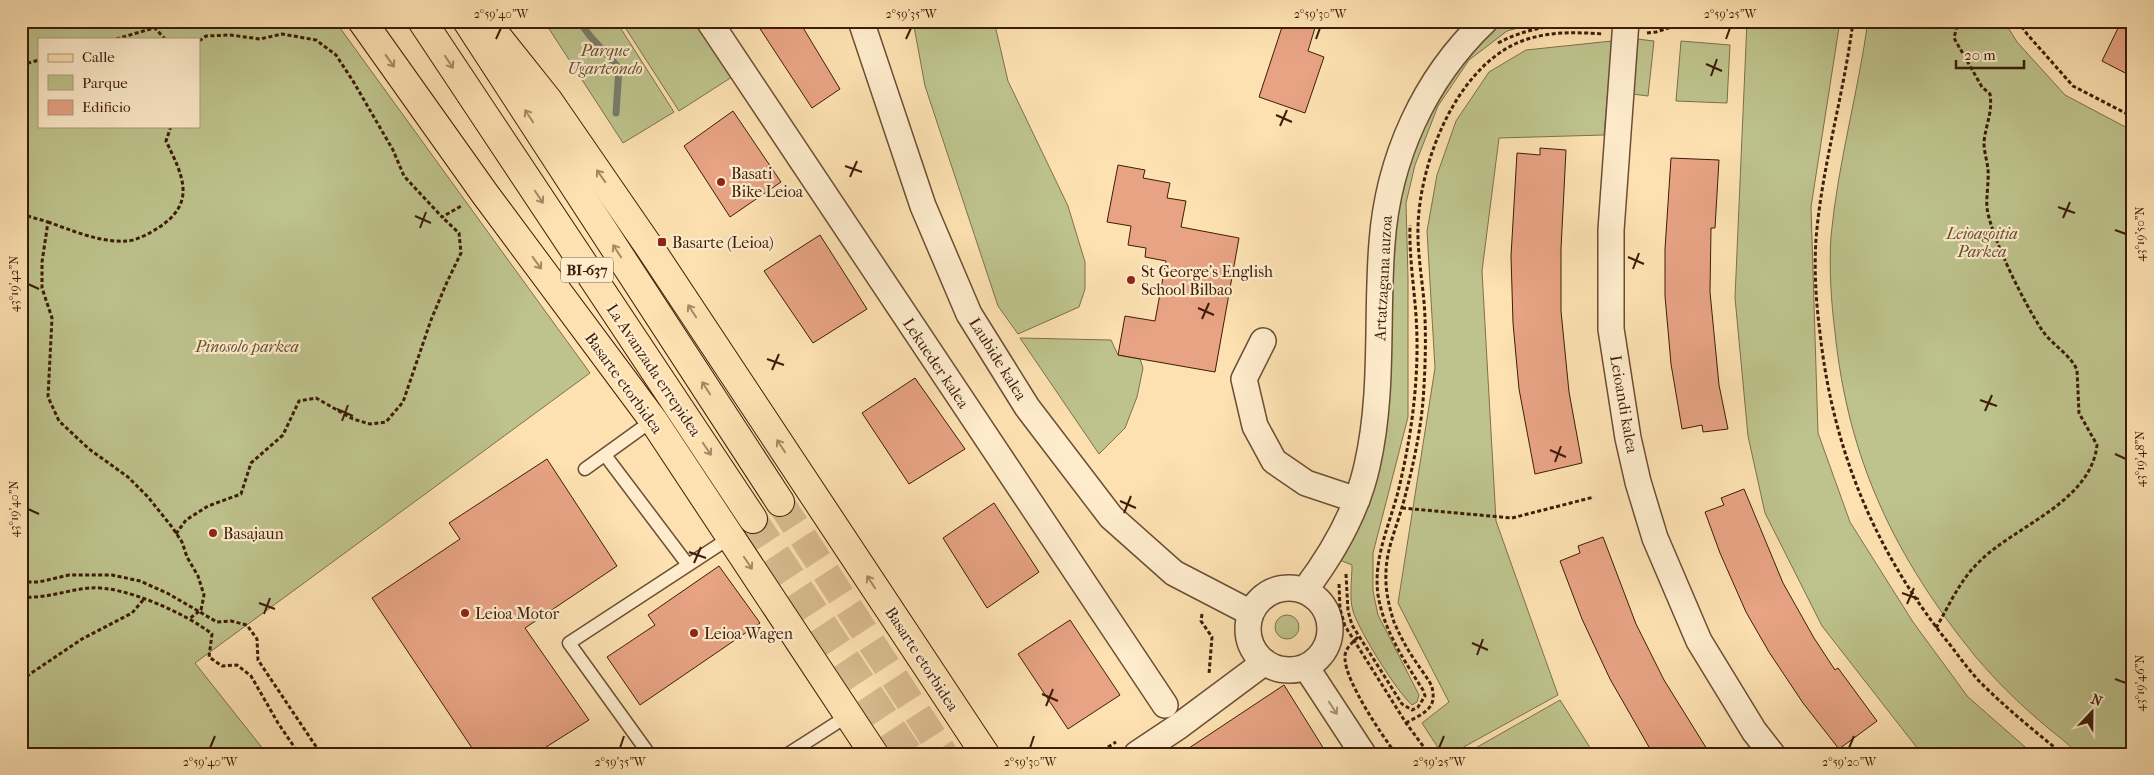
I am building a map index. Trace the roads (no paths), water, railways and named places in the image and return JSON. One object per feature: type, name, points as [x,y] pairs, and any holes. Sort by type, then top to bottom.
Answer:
[{"type":"main road","name":"Basarte etorbidea","points":[[362,21],[486,194],[653,420],[874,754]]},
{"type":"main road","name":"La Avanzada errepidea","points":[[422,21],[753,519]]},
{"type":"main road","name":"La Avanzada errepidea","points":[[467,21],[780,502]]},
{"type":"main road","name":"Basarte etorbidea","points":[[485,21],[548,100],[650,248],[985,754]]},
{"type":"street","name":"Lekueder kalea","points":[[709,21],[1165,705]]},
{"type":"street","name":"Laubide kalea","points":[[861,21],[923,206],[969,314],[1027,407],[1111,517],[1174,573],[1250,601]]},
{"type":"street","name":"Artatzagana auzoa","points":[[1296,584],[1336,563],[1367,468],[1378,396],[1382,242],[1390,190],[1404,143],[1423,101],[1456,52],[1484,21]]},
{"type":"street","name":"Leioandi kalea","points":[[1625,27],[1611,230],[1611,329],[1628,438],[1654,538],[1699,641],[1754,731],[1772,754]]},
{"type":"street","points":[[1263,341],[1244,379],[1255,426],[1274,460],[1306,483],[1357,500]]},
{"type":"street","points":[[1296,584],[1317,598],[1326,609],[1330,622],[1330,636],[1326,649],[1306,667],[1292,670],[1278,669],[1265,662],[1255,652],[1249,640],[1250,601],[1257,602],[1267,593],[1279,588],[1292,587],[1296,584]]},
{"type":"street","points":[[1137,754],[1179,726],[1265,662]]},
{"type":"street","points":[[1306,667],[1363,754]]},
{"type":"lane","points":[[585,469],[653,420]]},
{"type":"lane","points":[[605,455],[688,565]]},
{"type":"lane","points":[[649,754],[569,643],[731,537]]},
{"type":"lane","points":[[788,754],[849,715]]},
{"type":"waterway","points":[[579,21],[619,68],[616,113]]},
{"type":"tunnel","points":[[780,502],[944,754]]},
{"type":"tunnel","points":[[753,519],[909,754]]},
{"type":"place","name":"Basati Bike Leioa","points":[[721,182]]},
{"type":"place","name":"Basarte (Leioa)","points":[[662,242]]},
{"type":"place","name":"St George's English School Bilbao","points":[[1131,280]]},
{"type":"place","name":"Basajaun","points":[[213,533]]},
{"type":"place","name":"Leioa Motor","points":[[465,613]]},
{"type":"place","name":"Leioa Wagen","points":[[694,633]]},
{"type":"park label","name":"Parque Ugarteondo","points":[[605,59]]},
{"type":"park label","name":"Leioagoitia Parkea","points":[[1982,242]]},
{"type":"park label","name":"Pinosolo parkea","points":[[247,346]]}]
